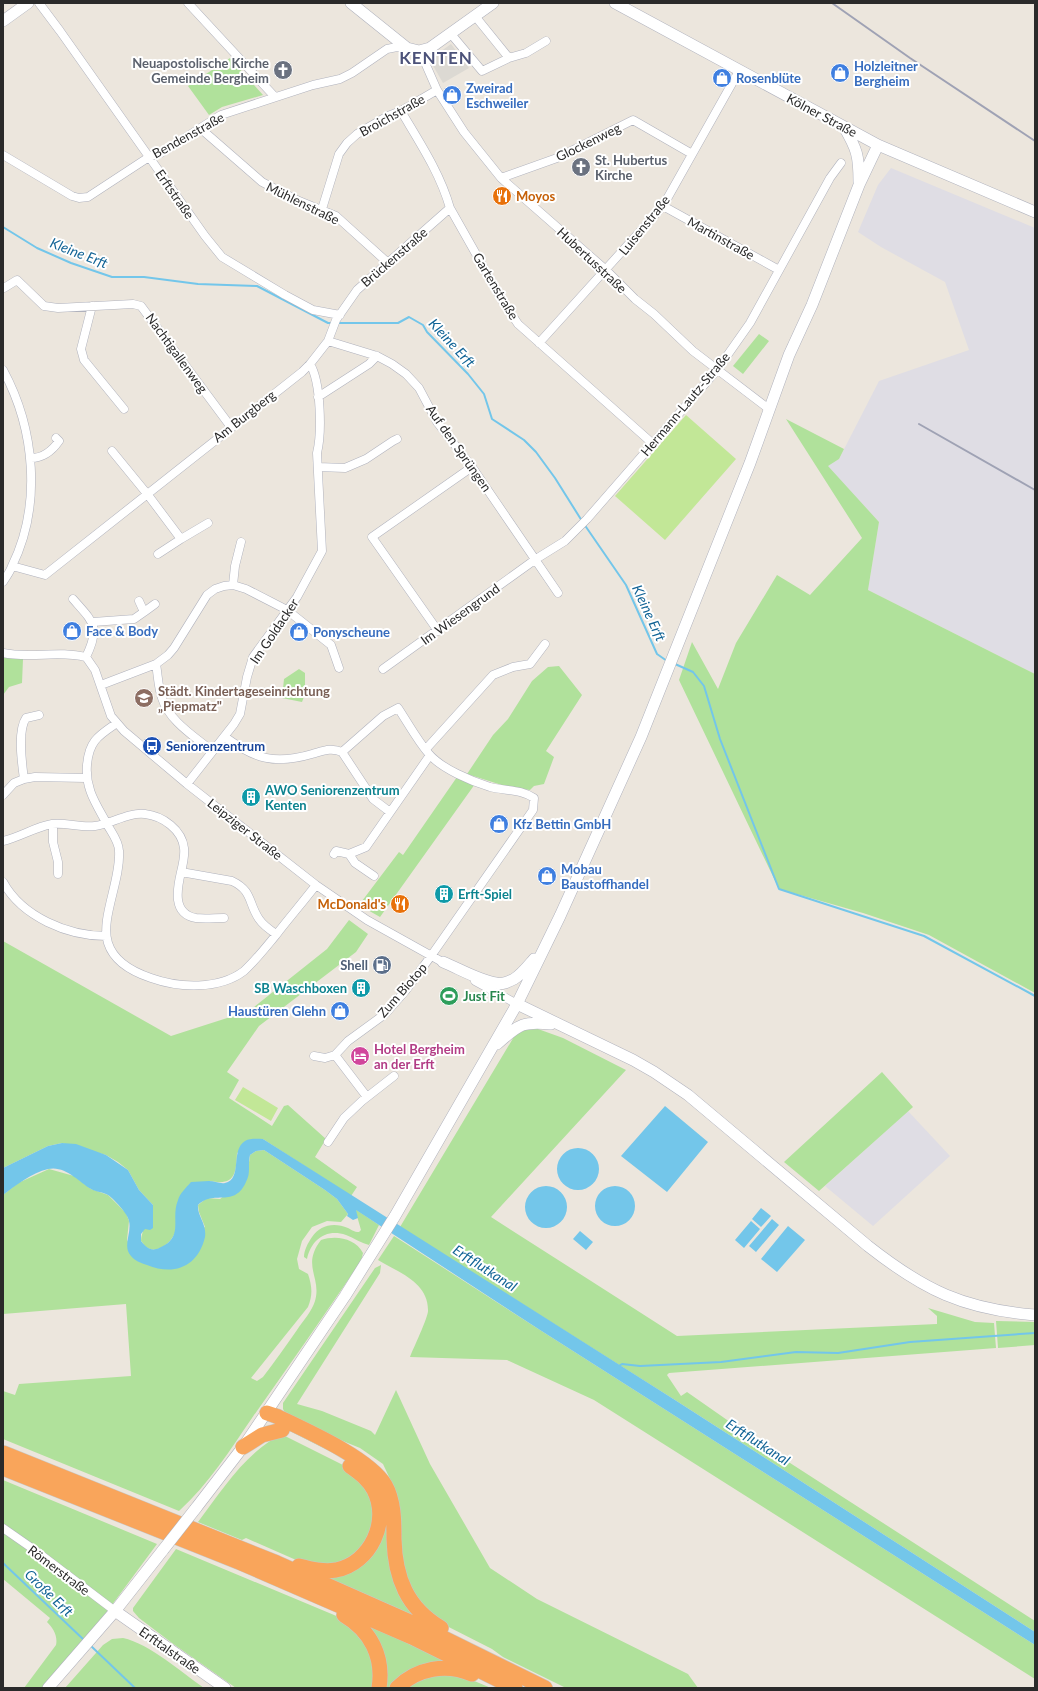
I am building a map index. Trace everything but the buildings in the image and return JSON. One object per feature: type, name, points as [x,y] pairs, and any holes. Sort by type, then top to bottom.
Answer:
[{"type":"highway","points":[[267,1413],[271,1423],[345,1463],[362,1474],[374,1490],[378,1499],[380,1514],[379,1527],[373,1543],[362,1557],[345,1567],[325,1571],[277,1564]]},
{"type":"highway","points":[[267,1413],[280,1418],[346,1452],[365,1464],[379,1477],[385,1485],[392,1504],[396,1560],[404,1590],[415,1607],[422,1614],[430,1621],[457,1638],[471,1650]]},
{"type":"highway","points":[[243,1447],[262,1435],[282,1430]]},
{"type":"highway","points":[[3,1453],[277,1564],[417,1625],[471,1650],[545,1688]]},
{"type":"highway","points":[[3,1468],[239,1562],[412,1638],[511,1686]]},
{"type":"highway","points":[[321,1598],[354,1621],[365,1631],[372,1642],[380,1665],[379,1688]]},
{"type":"highway","points":[[397,1688],[423,1671],[441,1668],[466,1671],[486,1680],[511,1686]]},
{"type":"main road","points":[[3,21],[28,3]]},
{"type":"main road","points":[[351,3],[407,48],[418,51],[425,50],[451,34],[492,3]]},
{"type":"main road","name":"Kölner Straße","points":[[615,3],[878,145],[1035,212]]},
{"type":"main road","points":[[844,126],[858,155],[859,185]]},
{"type":"main road","points":[[48,1688],[116,1611],[243,1447],[267,1413],[346,1296],[383,1236],[493,1048],[517,1004],[563,909],[641,737],[789,355],[812,305],[859,185],[878,145]]},
{"type":"main road","points":[[443,962],[480,978],[496,984],[501,984],[514,979],[521,974],[544,948]]},
{"type":"main road","points":[[517,1004],[633,1060],[688,1095],[868,1246],[913,1279],[941,1294],[978,1306],[1035,1315]]},
{"type":"main road","points":[[493,1048],[522,1024],[534,1022],[560,1025]]},
{"type":"main road","name":"Erfttalstraße","points":[[116,1611],[225,1688]]},
{"type":"street","name":"Erftstraße","points":[[39,3],[205,236],[222,257],[284,295],[313,310],[338,318]]},
{"type":"street","points":[[188,3],[275,97]]},
{"type":"street","points":[[475,16],[509,58]]},
{"type":"street","points":[[451,34],[482,71],[509,58],[526,53],[546,41]]},
{"type":"street","name":"Bendenstraße","points":[[3,155],[72,196],[79,198],[88,197],[95,194],[149,157],[162,153],[221,115],[275,97],[340,79],[352,73],[386,49],[397,47],[407,48]]},
{"type":"street","name":"Hubertusstraße","points":[[407,48],[423,58],[437,90],[464,132],[501,178],[606,270],[635,299],[654,314],[693,352],[769,409]]},
{"type":"street","name":"Luisenstraße","points":[[539,343],[662,206],[739,71]]},
{"type":"street","name":"Broichstraße","points":[[322,210],[339,154],[347,143],[357,134],[388,116],[401,112],[437,90]]},
{"type":"street","name":"Gartenstraße","points":[[401,112],[435,169],[446,192],[450,208],[502,300],[518,324],[652,443]]},
{"type":"street","name":"Glockenweg","points":[[501,178],[557,158],[633,120],[692,154]]},
{"type":"street","name":"Mühlenstraße","points":[[200,128],[240,165],[262,182],[299,201],[336,216],[387,262]]},
{"type":"street","name":"Hermann-Lautz-Straße","points":[[536,559],[565,541],[587,519],[717,370],[750,322],[830,178],[841,163]]},
{"type":"street","name":"Martinstraße","points":[[662,206],[779,270]]},
{"type":"street","name":"Brückenstraße","points":[[331,331],[357,290],[450,208]]},
{"type":"street","name":"Nachtigallenweg","points":[[4,288],[18,280],[44,306],[58,308],[133,304],[141,306],[231,427]]},
{"type":"street","points":[[92,306],[81,354],[84,360],[124,409]]},
{"type":"street","name":"Am Burgberg","points":[[12,566],[45,575],[148,495],[310,364],[328,341],[331,331]]},
{"type":"street","name":"Auf den Sprüngen","points":[[328,341],[377,356],[406,374],[419,388],[437,422],[472,467],[558,593]]},
{"type":"street","points":[[318,397],[369,364],[377,356]]},
{"type":"street","name":"Im Goldacker","points":[[187,784],[212,751],[225,737],[240,714],[250,665],[254,657],[297,597],[322,550],[317,453],[320,440],[318,397],[315,371],[310,364]]},
{"type":"street","points":[[3,370],[10,384],[25,427],[31,458],[32,479],[30,502],[23,535],[12,566],[3,582]]},
{"type":"street","points":[[31,458],[39,458],[51,450],[59,441],[56,438]]},
{"type":"street","points":[[318,467],[345,468],[366,459],[393,440],[398,439]]},
{"type":"street","points":[[112,451],[181,538]]},
{"type":"street","points":[[438,631],[372,538],[472,467]]},
{"type":"street","points":[[158,554],[181,538],[208,523]]},
{"type":"street","points":[[233,585],[235,566],[241,542]]},
{"type":"street","name":"Im Wiesengrund","points":[[383,669],[438,631],[536,559]]},
{"type":"street","points":[[101,685],[156,664],[168,655],[174,648],[207,595],[215,589],[233,585],[246,589],[287,610],[331,645],[339,668]]},
{"type":"street","points":[[3,653],[18,656],[63,654],[86,657],[93,638],[93,622],[73,599]]},
{"type":"street","points":[[139,601],[144,612]]},
{"type":"street","points":[[93,622],[134,619],[155,604]]},
{"type":"street","points":[[334,854],[336,851],[349,854],[366,847],[428,752],[494,676],[513,667],[530,664],[545,644]]},
{"type":"street","name":"Leipziger Straße","points":[[86,657],[95,670],[109,711],[117,723],[187,784],[316,886],[367,920],[517,1004]]},
{"type":"street","points":[[156,664],[162,697],[168,711],[182,727],[212,751]]},
{"type":"street","points":[[342,752],[383,716],[398,708],[428,752]]},
{"type":"street","points":[[24,779],[22,760],[23,726],[26,718],[40,715]]},
{"type":"street","points":[[117,723],[96,738],[90,747],[86,778],[93,799],[119,848],[120,863],[106,927],[106,936],[110,948],[122,962],[134,971],[172,984],[214,984],[242,972],[262,953],[316,886]]},
{"type":"street","points":[[225,737],[248,752],[261,758],[293,758],[329,749],[335,749],[342,752],[373,799],[390,812]]},
{"type":"street","name":"Zum Biotop","points":[[335,1055],[348,1041],[385,1014],[406,990],[533,810],[534,798],[525,792],[500,789],[478,783],[448,769],[428,752]]},
{"type":"street","points":[[3,796],[14,783],[24,779],[35,777],[86,778]]},
{"type":"street","points":[[3,841],[53,824],[88,827],[133,815],[145,814],[158,818],[174,827],[184,847],[184,858],[177,900],[183,912],[195,918],[224,918]]},
{"type":"street","points":[[53,824],[53,842],[58,862],[58,874]]},
{"type":"street","points":[[349,854],[355,864],[374,876]]},
{"type":"street","points":[[181,872],[232,881],[238,884],[244,888],[250,898],[260,921],[276,934]]},
{"type":"street","points":[[3,882],[17,902],[57,927],[83,935],[106,936]]},
{"type":"street","points":[[314,1056],[325,1058],[335,1055],[368,1096]]},
{"type":"street","points":[[328,1142],[344,1118],[368,1096],[394,1076]]},
{"type":"street","name":"Römerstraße","points":[[3,1528],[116,1611]]},
{"type":"shaded area","points":[[451,44],[469,68],[443,83],[431,62],[433,57]]},
{"type":"shaded area","points":[[891,168],[1035,228],[1035,674],[868,590],[879,522],[827,466],[839,459],[879,381],[969,350],[945,282],[881,247],[858,232],[878,185]]},
{"type":"shaded area","points":[[908,1111],[950,1156],[873,1226],[825,1186]]},
{"type":"green space","points":[[230,58],[263,95],[222,107],[209,115],[188,86]]},
{"type":"green space","points":[[759,334],[769,341],[743,374],[733,366]]},
{"type":"green space","points":[[686,415],[736,459],[665,540],[615,496]]},
{"type":"green space","points":[[786,419],[844,449],[839,459],[828,466],[879,522],[868,590],[1035,674],[1035,993],[929,935],[863,913],[779,889],[679,680],[692,642],[718,689],[736,643],[777,575],[810,595],[862,538]]},
{"type":"green space","points":[[3,657],[23,659],[22,683],[9,687],[3,695]]},
{"type":"green space","points":[[559,666],[582,695],[546,751],[554,757],[544,784],[534,786],[530,790],[508,787],[467,774],[493,735],[508,719],[532,681],[548,667]]},
{"type":"green space","points":[[299,669],[305,673],[305,685],[307,689],[302,702],[282,698],[284,679]]},
{"type":"green space","points":[[457,777],[475,784],[380,917],[359,905],[399,852],[403,855]]},
{"type":"green space","points":[[349,920],[368,934],[356,952],[259,1026],[227,1072],[239,1080],[229,1098],[272,1126],[284,1106],[288,1105],[326,1139],[315,1157],[357,1187],[351,1196],[263,1139],[237,1153],[235,1172],[229,1180],[225,1182],[210,1181],[176,1211],[176,1230],[172,1238],[161,1248],[152,1249],[146,1247],[141,1241],[141,1237],[153,1205],[139,1190],[128,1170],[106,1155],[62,1143],[48,1146],[3,1168],[3,941],[171,1036],[249,1011],[327,949]]},
{"type":"green space","points":[[538,1029],[563,1038],[626,1070],[491,1217],[677,1336],[937,1324],[937,1316],[928,1308],[975,1322],[994,1323],[996,1348],[669,1373],[667,1375],[681,1396],[687,1392],[773,1452],[1035,1621],[1035,1632],[675,1400],[400,1227],[518,1030]]},
{"type":"green space","points":[[882,1072],[913,1107],[819,1191],[784,1162]]},
{"type":"green space","points":[[243,1087],[278,1108],[271,1121],[235,1100]]},
{"type":"green space","points":[[264,1150],[337,1199],[348,1214],[341,1222],[327,1221],[312,1227],[302,1241],[297,1259],[299,1269],[308,1274],[311,1290],[310,1303],[251,1378],[257,1381],[263,1377],[312,1308],[315,1301],[316,1285],[312,1264],[315,1249],[321,1240],[333,1238],[345,1239],[355,1244],[363,1253],[361,1261],[227,1455],[200,1490],[179,1511],[3,1439],[3,1391],[15,1395],[19,1384],[131,1376],[126,1304],[3,1314],[3,1195],[18,1183],[49,1169],[74,1176],[91,1189],[108,1195],[126,1213],[129,1221],[127,1240],[139,1262],[205,1227],[198,1205],[207,1198],[220,1199],[247,1178],[250,1155],[256,1151]]},
{"type":"green space","points":[[355,1209],[379,1225],[369,1245],[346,1235],[332,1233],[320,1237],[312,1246],[307,1259],[304,1257],[305,1249],[311,1239],[315,1233],[323,1227],[338,1225],[359,1232],[361,1230]]},
{"type":"green space","points":[[394,1236],[1035,1645],[1035,1679],[594,1400],[507,1360],[410,1357],[428,1313],[427,1300],[423,1292],[410,1279],[378,1260]]},
{"type":"green space","points":[[381,1265],[380,1273],[297,1404],[322,1411],[371,1431],[375,1435],[396,1390],[430,1464],[490,1568],[537,1599],[688,1674],[698,1688],[566,1688],[503,1657],[492,1649],[431,1618],[417,1603],[402,1570],[396,1492],[383,1464],[360,1448],[301,1424],[286,1415],[283,1409],[283,1403],[375,1268]]},
{"type":"green space","points":[[996,1321],[1035,1322],[1035,1345],[998,1348]]},
{"type":"green space","points":[[286,1429],[348,1456],[381,1484],[392,1551],[422,1619],[322,1575],[354,1567],[383,1510],[347,1460]]},
{"type":"green space","points":[[285,1436],[345,1466],[373,1496],[373,1535],[349,1562],[312,1567],[246,1538],[242,1540],[198,1522],[231,1478],[249,1458],[272,1440]]},
{"type":"green space","points":[[3,1480],[157,1544],[86,1640],[42,1688],[24,1688],[56,1645],[56,1635],[47,1622],[50,1618],[3,1579]]},
{"type":"green space","points":[[176,1549],[346,1620],[371,1646],[375,1688],[236,1688],[172,1643],[139,1618],[133,1611],[133,1608]]},
{"type":"green space","points":[[366,1624],[450,1663],[393,1688],[382,1688]]},
{"type":"green space","points":[[123,1638],[133,1641],[154,1652],[204,1688],[65,1688],[103,1645],[112,1639]]},
{"type":"green space","points":[[427,1673],[460,1675],[491,1688],[402,1688]]},
{"type":"water","points":[[665,1106],[708,1142],[667,1192],[621,1156]]},
{"type":"water","points":[[249,1139],[263,1139],[675,1400],[1035,1632],[1035,1645],[540,1330],[356,1210],[358,1218],[353,1220],[347,1216],[348,1214],[337,1199],[264,1150],[256,1151],[250,1155],[248,1177],[238,1193],[232,1196],[205,1200],[198,1205],[199,1213],[205,1228],[205,1237],[202,1247],[197,1256],[191,1262],[175,1269],[157,1268],[136,1261],[128,1252],[127,1248],[130,1226],[129,1221],[117,1203],[108,1195],[91,1189],[60,1169],[48,1169],[36,1173],[3,1195],[3,1168],[48,1146],[62,1143],[76,1144],[106,1155],[128,1170],[139,1190],[153,1205],[153,1228],[150,1230],[145,1229],[141,1234],[141,1241],[149,1248],[156,1249],[167,1244],[172,1239],[175,1227],[176,1207],[179,1197],[191,1182],[209,1181],[225,1183],[234,1176],[238,1151],[241,1145]]},
{"type":"water","points":[[574,1148],[582,1148],[590,1151],[596,1157],[599,1169],[596,1181],[590,1187],[582,1190],[574,1190],[566,1187],[560,1181],[557,1173],[557,1165],[560,1157],[566,1151]]},
{"type":"water","points":[[542,1186],[550,1186],[558,1189],[564,1195],[567,1207],[564,1219],[558,1225],[550,1228],[542,1228],[534,1225],[528,1219],[525,1211],[525,1203],[528,1195],[534,1189]]},
{"type":"water","points":[[615,1186],[623,1188],[629,1192],[633,1198],[635,1206],[633,1214],[629,1220],[623,1224],[615,1226],[607,1224],[601,1220],[597,1214],[595,1206],[597,1198],[601,1192],[607,1188]]},
{"type":"water","points":[[761,1208],[771,1216],[761,1227],[752,1219]]},
{"type":"water","points":[[772,1219],[779,1225],[756,1252],[749,1246]]},
{"type":"water","points":[[751,1221],[760,1229],[744,1248],[735,1240]]},
{"type":"water","points":[[788,1226],[805,1240],[777,1272],[761,1259]]},
{"type":"water","points":[[580,1231],[593,1242],[586,1250],[573,1239]]},
{"type":"waterway","name":"Kleine Erft","points":[[3,227],[37,248],[71,263],[112,277],[144,277],[198,284],[257,286],[328,323],[333,323]]},
{"type":"waterway","name":"Kleine Erft","points":[[337,323],[398,323],[409,317],[423,325],[427,332],[468,374],[484,394],[492,419],[524,440],[536,452],[555,478],[582,521]]},
{"type":"waterway","name":"Kleine Erft","points":[[584,524],[626,585],[657,654],[667,661]]},
{"type":"waterway","points":[[675,664],[693,672],[704,686],[720,739],[779,889],[924,936],[1035,996]]},
{"type":"waterway","points":[[619,1366],[622,1364],[640,1366],[721,1362],[796,1352],[838,1353],[910,1342],[1035,1333]]},
{"type":"waterway","name":"Große Erft","points":[[3,1563],[84,1640]]},
{"type":"waterway","name":"Große Erft","points":[[91,1646],[135,1688]]},
{"type":"railway","points":[[832,3],[910,58],[1035,141]]},
{"type":"railway","points":[[919,424],[1035,490]]},
{"type":"place","name":"Neuapostolische Kirche Gemeinde Bergheim","points":[[283,70]]},
{"type":"place","name":"Holzleitner Bergheim","points":[[840,73]]},
{"type":"place","name":"Rosenblüte","points":[[722,78]]},
{"type":"place","name":"Zweirad Eschweiler","points":[[452,95]]},
{"type":"place","name":"St. Hubertus Kirche","points":[[581,167]]},
{"type":"place","name":"Moyos","points":[[502,196]]},
{"type":"place","name":"Face & Body","points":[[72,631]]},
{"type":"place","name":"Ponyscheune","points":[[299,632]]},
{"type":"place","name":"Städt. Kindertageseinrichtung „Piepmatz\"","points":[[144,698]]},
{"type":"place","name":"Seniorenzentrum","points":[[152,746]]},
{"type":"place","name":"AWO Seniorenzentrum Kenten","points":[[251,797]]},
{"type":"place","name":"Kfz Bettin GmbH","points":[[499,824]]},
{"type":"place","name":"Mobau Baustoffhandel","points":[[547,876]]},
{"type":"place","name":"Erft-Spiel","points":[[444,894]]},
{"type":"place","name":"McDonald's","points":[[400,904]]},
{"type":"place","name":"Shell","points":[[382,965]]},
{"type":"place","name":"SB Waschboxen","points":[[361,988]]},
{"type":"place","name":"Just Fit","points":[[449,996]]},
{"type":"place","name":"Haustüren Glehn","points":[[340,1011]]},
{"type":"place","name":"Hotel Bergheim an der Erft","points":[[360,1056]]},
{"type":"district","name":"KENTEN","points":[[436,58]]},
{"type":"water label","name":"Erftflutkanal","points":[[485,1268]]},
{"type":"water label","name":"Erftflutkanal","points":[[758,1442]]}]
